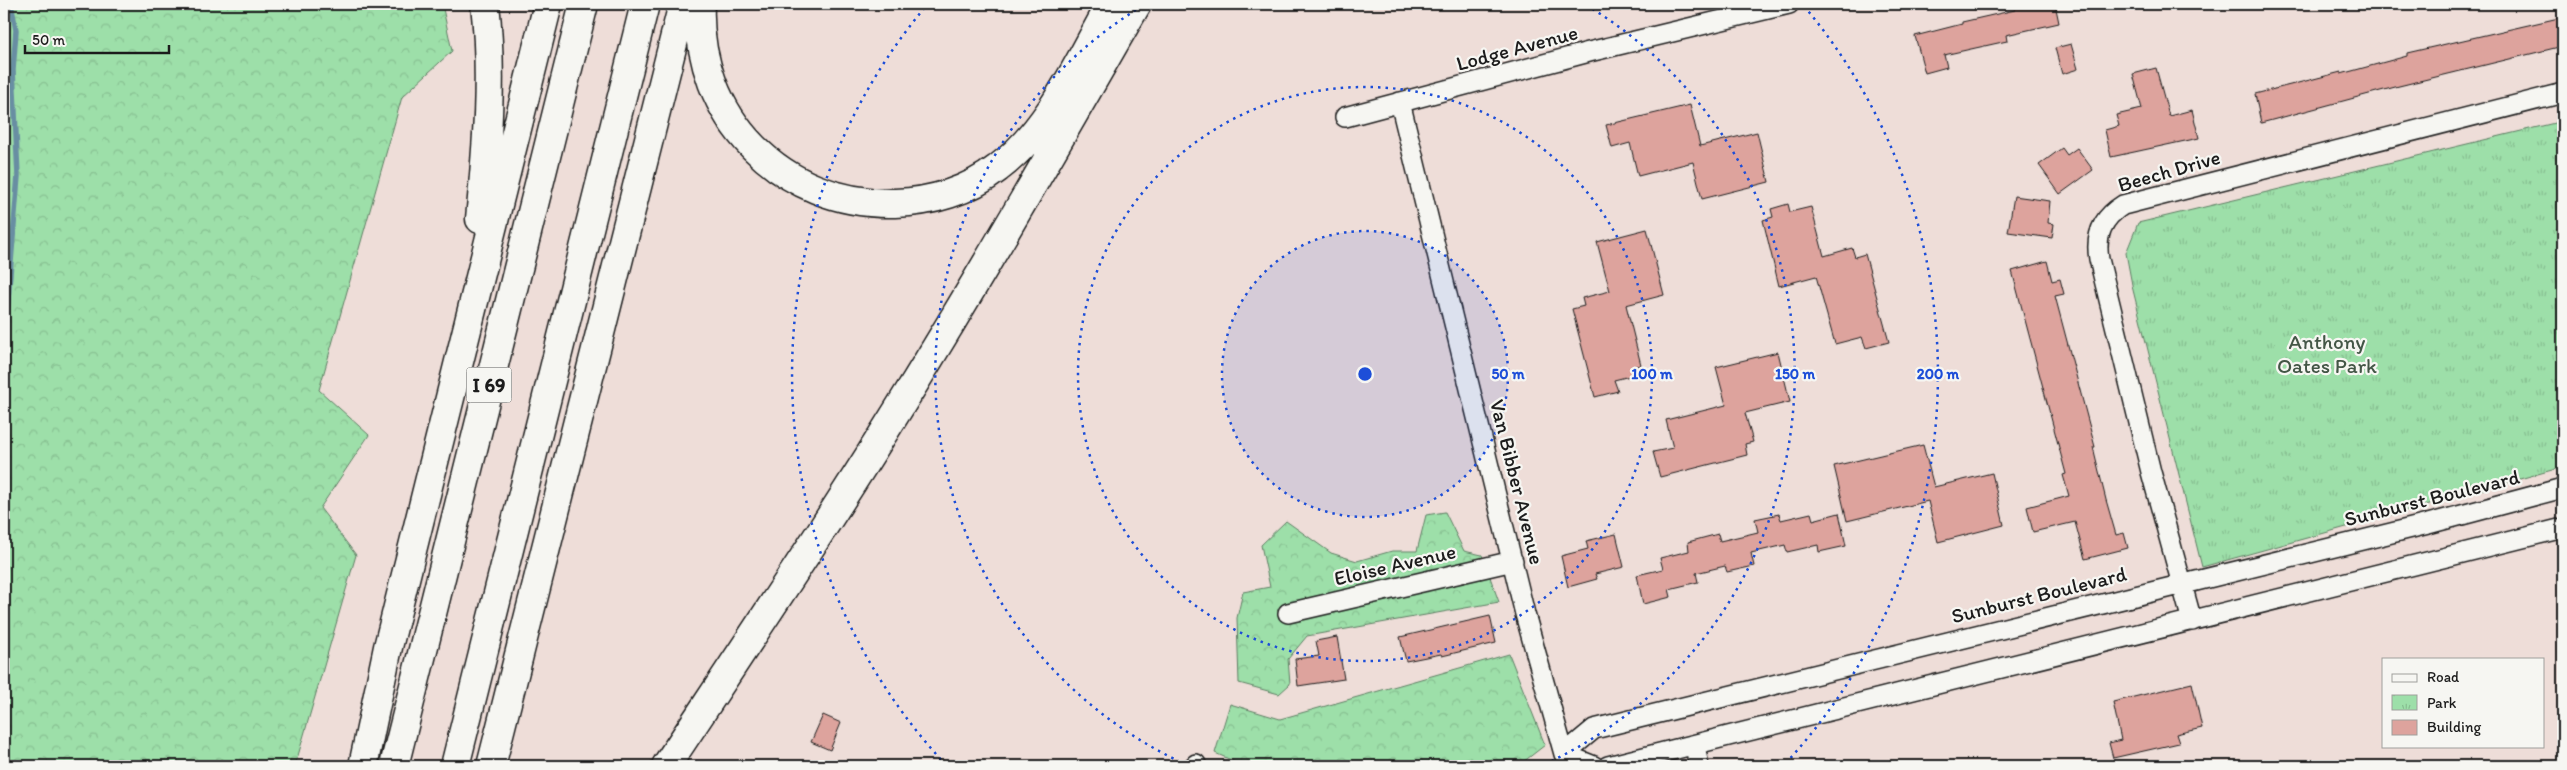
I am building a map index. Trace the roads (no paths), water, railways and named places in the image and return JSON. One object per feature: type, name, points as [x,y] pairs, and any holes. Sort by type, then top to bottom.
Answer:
[{"type":"highway","points":[[470,318],[489,111],[488,32],[485,4]]},
{"type":"highway","points":[[363,766],[388,647],[548,4]]},
{"type":"highway","name":"I 69","points":[[394,766],[584,4]]},
{"type":"highway","points":[[455,766],[645,4]]},
{"type":"highway","points":[[491,766],[682,4]]},
{"type":"highway","points":[[700,4],[703,53],[706,68],[725,111],[734,126],[760,155],[790,177],[851,200],[873,203],[910,202],[937,197],[958,191],[996,170],[1029,139],[1045,118],[1111,4]]},
{"type":"highway","points":[[666,766],[822,529],[936,348],[1034,184],[1136,4]]},
{"type":"street","name":"Lodge Avenue","points":[[1345,117],[1589,52],[1788,4]]},
{"type":"street","name":"Beech Drive","points":[[2192,621],[2099,259],[2097,246],[2099,232],[2109,216],[2123,205],[2563,93]]},
{"type":"street","name":"Van Bibber Avenue","points":[[1400,102],[1563,760]]},
{"type":"street","name":"Sunburst Boulevard","points":[[1563,760],[1594,729],[2181,583],[2428,524],[2563,488]]},
{"type":"street","points":[[1608,766],[1695,746],[2563,528]]},
{"type":"street","name":"Eloise Avenue","points":[[1288,613],[1513,561]]},
{"type":"street","points":[[1695,746],[1700,766]]},
{"type":"street","points":[[1563,760],[1594,766]]},
{"type":"waterway","points":[[4,348],[18,176],[13,70],[16,30],[11,4]]},
{"type":"park label","name":"Anthony Oates Park","points":[[2327,354]]}]
